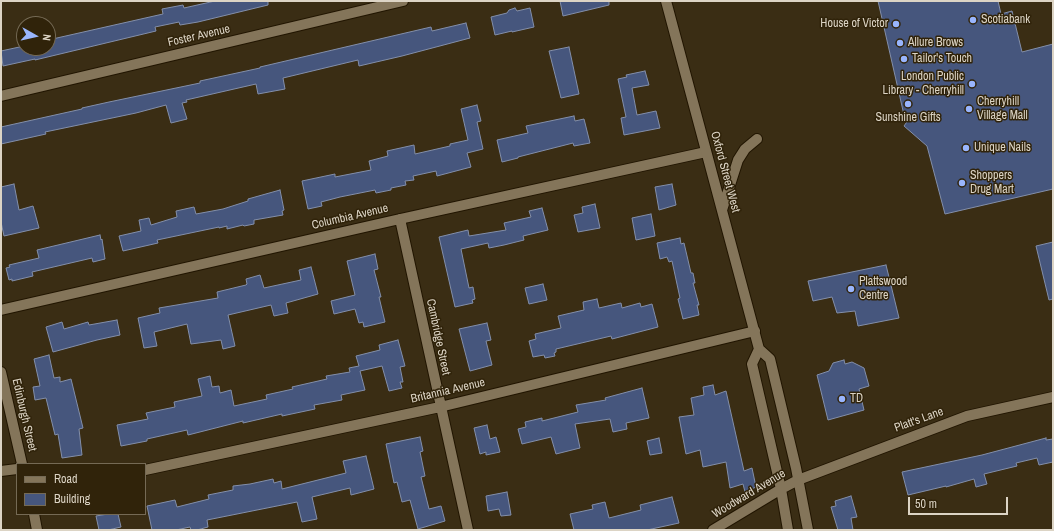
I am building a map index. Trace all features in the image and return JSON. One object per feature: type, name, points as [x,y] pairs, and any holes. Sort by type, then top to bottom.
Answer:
[{"type":"street","name":"Foster Avenue","points":[[1,96],[403,1]]},
{"type":"street","name":"Oxford Street West","points":[[666,1],[759,349],[770,358],[808,530]]},
{"type":"street","points":[[722,210],[738,160],[745,149],[757,139]]},
{"type":"street","name":"Columbia Avenue","points":[[1,310],[400,219],[706,152]]},
{"type":"street","name":"Cambridge Street","points":[[400,219],[468,530]]},
{"type":"street","name":"Britannia Avenue","points":[[146,470],[440,406],[755,331]]},
{"type":"street","points":[[759,349],[752,364],[788,530]]},
{"type":"street","name":"Edinburgh Street","points":[[1,372],[22,463]]},
{"type":"street","name":"Platt's Lane","points":[[798,480],[968,416],[1053,397]]},
{"type":"street","points":[[1,471],[16,468]]},
{"type":"street","name":"Woodward Avenue","points":[[713,530],[780,489],[798,480]]},
{"type":"street","points":[[34,515],[37,530]]},
{"type":"building","points":[[215,1],[268,1],[268,5],[198,22],[180,25],[179,22],[155,27],[156,31],[56,55],[56,38],[163,14],[162,9],[183,5],[184,8]]},
{"type":"building","points":[[560,1],[609,1],[609,5],[563,16]]},
{"type":"building","name":"Cherryhill Village Mall","points":[[878,1],[998,1],[1001,14],[1012,11],[1022,52],[1053,44],[1053,189],[945,214],[927,146],[904,126],[909,119],[904,115]]},
{"type":"building","points":[[515,8],[517,11],[530,8],[534,27],[495,35],[491,17],[507,13],[509,10]]},
{"type":"building","points":[[466,23],[470,38],[359,66],[358,60],[283,78],[285,89],[258,94],[256,84],[186,100],[187,102],[182,103],[187,119],[171,123],[166,105],[136,113],[45,132],[46,134],[1,144],[1,127],[200,83],[200,81],[431,27],[432,31]]},
{"type":"building","points":[[569,47],[579,94],[561,98],[549,51]]},
{"type":"building","points":[[16,48],[16,56],[52,56],[3,66],[1,51]]},
{"type":"building","points":[[645,71],[649,85],[632,88],[637,115],[656,111],[660,128],[624,135],[621,118],[626,117],[618,79],[627,77],[626,75]]},
{"type":"building","points":[[477,105],[481,121],[477,122],[483,149],[467,153],[471,167],[437,176],[436,171],[413,176],[414,180],[405,181],[406,185],[391,188],[391,190],[376,193],[375,190],[340,197],[321,202],[322,206],[308,209],[302,181],[335,174],[335,177],[371,170],[369,161],[388,156],[387,151],[414,145],[415,154],[450,146],[450,144],[468,140],[461,109]]},
{"type":"building","points":[[574,116],[575,121],[584,119],[590,143],[574,146],[573,143],[502,162],[497,140],[528,133],[526,126]]},
{"type":"building","points":[[14,184],[19,210],[33,206],[39,228],[4,236],[1,222],[1,187]]},
{"type":"building","points":[[672,184],[676,205],[659,210],[655,187]]},
{"type":"building","points":[[280,190],[284,210],[282,211],[283,215],[254,220],[254,224],[244,226],[227,229],[227,226],[219,227],[157,240],[158,243],[123,251],[119,236],[141,231],[139,220],[149,218],[151,225],[177,217],[176,211],[194,207],[196,214],[223,209],[248,201],[248,199]]},
{"type":"building","points":[[595,204],[600,228],[578,232],[574,215],[583,213],[582,207]]},
{"type":"building","points":[[542,208],[548,230],[523,236],[524,240],[504,245],[489,248],[488,243],[461,249],[469,288],[473,287],[475,299],[472,300],[473,303],[455,307],[439,237],[468,230],[469,236],[506,230],[504,223],[531,217],[529,211]]},
{"type":"building","points":[[651,214],[655,236],[636,240],[632,218]]},
{"type":"building","points":[[100,235],[105,259],[93,262],[92,258],[32,272],[33,276],[12,281],[12,279],[9,280],[6,268],[10,267],[9,265],[39,258],[37,250]]},
{"type":"building","points":[[680,238],[681,244],[684,243],[691,273],[693,273],[695,283],[693,283],[699,305],[697,305],[699,315],[683,319],[672,261],[669,262],[667,257],[660,259],[657,243]]},
{"type":"building","points":[[1053,242],[1053,299],[1049,300],[1036,246]]},
{"type":"building","points":[[375,254],[378,269],[374,270],[381,297],[379,297],[385,322],[364,327],[363,322],[359,323],[355,309],[334,314],[331,301],[355,295],[347,261]]},
{"type":"building","name":"Plattswood Centre","points":[[886,265],[899,318],[858,326],[855,311],[837,313],[832,297],[813,301],[808,281]]},
{"type":"building","points":[[311,267],[318,294],[286,303],[288,313],[274,316],[271,305],[228,315],[235,346],[223,349],[221,340],[191,344],[187,324],[154,332],[157,346],[144,348],[138,318],[160,313],[159,308],[218,298],[217,292],[246,285],[246,279],[260,275],[264,288],[301,280],[299,270]]},
{"type":"building","points":[[543,284],[547,300],[529,304],[525,288]]},
{"type":"building","points":[[597,299],[599,308],[621,303],[622,308],[640,303],[641,307],[652,304],[658,327],[612,339],[611,336],[556,349],[556,352],[554,353],[555,356],[545,358],[544,355],[533,357],[529,341],[536,339],[535,334],[561,328],[558,316],[584,310],[583,302]]},
{"type":"building","points":[[117,320],[120,335],[53,352],[46,327],[62,322],[64,329],[88,322],[89,325]]},
{"type":"building","points":[[487,323],[491,340],[486,341],[492,365],[470,371],[459,329]]},
{"type":"building","points":[[398,340],[405,366],[400,367],[403,382],[400,382],[402,388],[389,391],[382,366],[360,371],[365,390],[341,395],[342,400],[314,405],[315,409],[282,416],[282,414],[243,423],[243,421],[188,435],[187,430],[147,439],[147,441],[121,446],[117,425],[148,419],[146,413],[175,407],[174,402],[202,396],[198,379],[210,376],[212,387],[219,386],[220,393],[231,390],[234,406],[267,399],[266,395],[327,379],[326,376],[350,372],[349,368],[359,366],[356,356],[380,350],[379,345]]},
{"type":"building","points":[[49,355],[54,378],[60,377],[60,382],[71,379],[83,428],[79,429],[82,455],[62,458],[58,434],[55,435],[46,398],[35,400],[33,387],[40,386],[34,359]]},
{"type":"building","name":"TD","points":[[844,360],[845,364],[852,362],[864,368],[869,386],[859,389],[864,410],[828,420],[817,375],[829,371],[833,363]]},
{"type":"building","points":[[713,385],[715,395],[726,391],[744,471],[752,468],[756,487],[745,492],[743,484],[730,488],[726,462],[703,467],[700,450],[686,454],[679,417],[694,415],[691,398],[704,395],[703,387]]},
{"type":"building","points":[[642,388],[649,418],[626,423],[627,429],[613,432],[610,419],[575,424],[580,448],[556,454],[551,437],[522,444],[518,429],[526,427],[525,422],[542,418],[542,421],[578,412],[576,405],[606,400],[605,398]]},
{"type":"building","points":[[487,425],[490,439],[496,437],[500,452],[486,455],[486,452],[480,454],[474,428]]},
{"type":"building","points":[[420,437],[423,451],[420,452],[425,476],[421,477],[429,509],[441,506],[445,521],[418,529],[410,500],[402,502],[397,482],[394,483],[386,444]]},
{"type":"building","points":[[659,438],[662,453],[650,455],[647,441]]},
{"type":"building","points":[[1046,438],[1046,440],[1053,439],[1053,462],[1039,465],[1037,458],[1016,463],[1017,466],[984,474],[987,484],[976,487],[974,479],[908,495],[902,472],[982,455]]},
{"type":"building","points":[[366,456],[374,489],[351,495],[350,488],[312,497],[317,519],[302,522],[297,502],[207,520],[208,527],[197,530],[191,530],[190,527],[176,530],[152,530],[147,506],[175,500],[177,507],[209,499],[208,495],[233,490],[233,486],[273,479],[274,483],[281,481],[282,489],[346,473],[343,461]]},
{"type":"building","points":[[507,492],[511,515],[501,516],[499,509],[488,511],[486,496]]},
{"type":"building","points":[[851,496],[857,517],[851,518],[853,530],[838,530],[831,507],[836,506],[835,501]]},
{"type":"building","points":[[672,497],[679,523],[647,530],[574,530],[570,514],[593,509],[592,505],[605,502],[609,518],[641,510],[640,505]]},
{"type":"building","points":[[118,515],[121,527],[108,530],[99,530],[96,516]]},
{"type":"place","name":"Scotiabank","points":[[973,20]]},
{"type":"place","name":"House of Victor","points":[[896,24]]},
{"type":"place","name":"Allure Brows","points":[[900,43]]},
{"type":"place","name":"Tailor's Touch","points":[[904,59]]},
{"type":"place","name":"London Public Library - Cherryhill","points":[[972,84]]},
{"type":"place","name":"Sunshine Gifts","points":[[908,104]]},
{"type":"place","name":"Cherryhill Village Mall","points":[[969,109]]},
{"type":"place","name":"Unique Nails","points":[[966,148]]},
{"type":"place","name":"Shoppers Drug Mart","points":[[962,183]]},
{"type":"place","name":"Plattswood Centre","points":[[851,289]]},
{"type":"place","name":"TD","points":[[842,399]]}]
